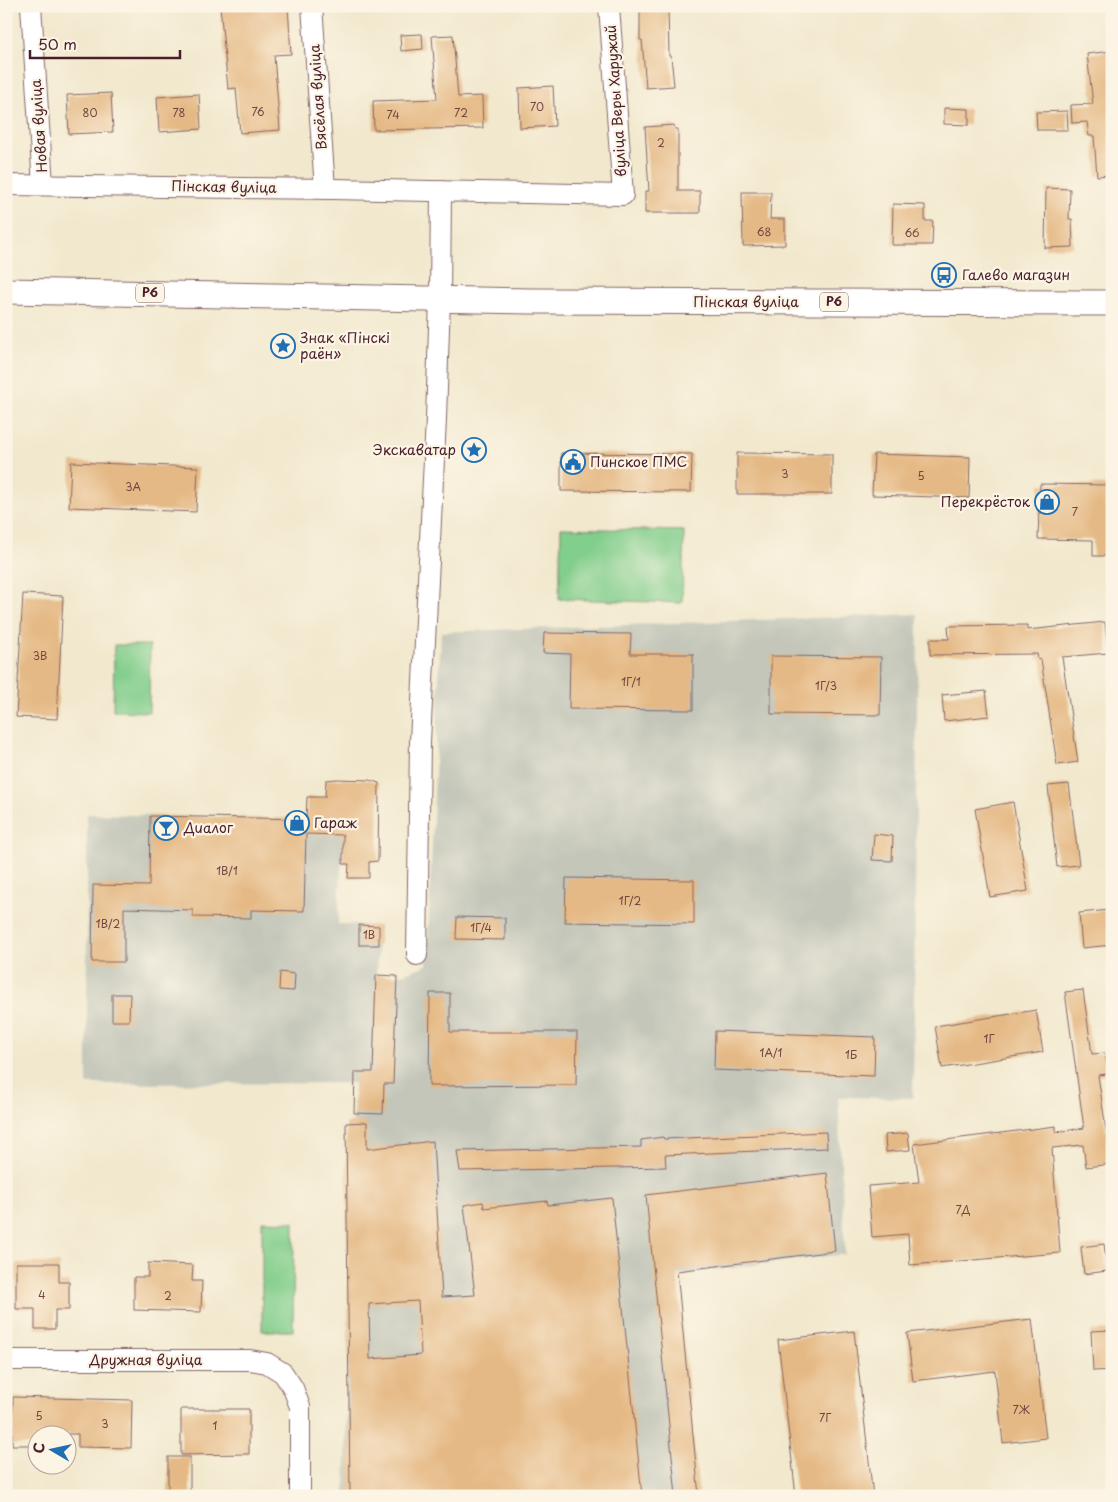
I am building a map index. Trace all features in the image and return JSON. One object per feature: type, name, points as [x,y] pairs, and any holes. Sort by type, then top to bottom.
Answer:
[{"type":"main road","name":"Пінская вуліца","points":[[6,291],[440,299],[1112,303]]},
{"type":"street","name":"Новая вуліца","points":[[31,6],[43,185]]},
{"type":"street","name":"Вясёлая вуліца","points":[[312,6],[325,189]]},
{"type":"street","name":"вуліца Веры Харужай","points":[[609,6],[623,195]]},
{"type":"street","name":"Пінская вуліца","points":[[6,185],[623,195]]},
{"type":"street","points":[[417,955],[420,742],[428,600],[440,299],[441,191]]},
{"type":"street","name":"Дружная вуліца","points":[[6,1360],[250,1360],[268,1363],[283,1373],[293,1388],[300,1407],[300,1496]]},
{"type":"shaded area","points":[[918,614],[913,1098],[838,1097],[845,1254],[674,1275],[694,1496],[345,1496],[354,1083],[87,1084],[87,814],[306,819],[306,834],[343,835],[338,924],[379,926],[376,975],[397,976],[427,965],[441,632]]},
{"type":"green space","points":[[561,528],[684,531],[682,603],[559,599]]},
{"type":"green space","points":[[114,645],[150,645],[149,712],[113,711]]},
{"type":"green space","points":[[262,1221],[294,1222],[293,1331],[262,1331]]},
{"type":"building","points":[[220,6],[288,6],[291,54],[274,55],[280,130],[240,133],[236,88],[228,89]]},
{"type":"building","points":[[640,6],[668,6],[669,56],[671,56],[674,86],[646,88],[642,40],[640,40]]},
{"type":"building","points":[[422,34],[423,49],[401,51],[400,35]]},
{"type":"building","points":[[453,35],[458,97],[482,96],[483,128],[374,130],[373,101],[437,99],[432,36]]},
{"type":"building","points":[[1112,51],[1112,175],[1097,176],[1094,136],[1089,136],[1087,122],[1072,123],[1071,105],[1093,104],[1087,54]]},
{"type":"building","points":[[553,86],[555,126],[520,128],[519,88]]},
{"type":"building","points":[[111,93],[113,132],[69,134],[67,95]]},
{"type":"building","points":[[199,94],[201,129],[159,132],[157,97]]},
{"type":"building","points":[[944,108],[969,109],[969,125],[944,124]]},
{"type":"building","points":[[1067,111],[1068,130],[1037,130],[1036,112]]},
{"type":"building","points":[[674,125],[675,129],[678,129],[678,191],[700,191],[700,213],[645,213],[645,191],[649,191],[645,127]]},
{"type":"building","points":[[1046,188],[1070,189],[1069,219],[1072,219],[1073,247],[1045,248]]},
{"type":"building","points":[[742,192],[771,192],[770,219],[785,219],[785,245],[743,246]]},
{"type":"building","points":[[893,204],[925,205],[925,221],[933,221],[932,245],[892,245]]},
{"type":"building","points":[[561,453],[692,454],[691,492],[561,491]]},
{"type":"building","points":[[737,453],[832,454],[832,494],[737,494]]},
{"type":"building","points":[[874,454],[970,457],[969,498],[872,495]]},
{"type":"building","points":[[71,462],[198,467],[196,512],[69,507]]},
{"type":"building","points":[[1040,484],[1112,485],[1112,556],[1093,556],[1093,540],[1038,539]]},
{"type":"building","points":[[23,594],[63,596],[57,719],[16,717]]},
{"type":"building","points":[[1105,622],[1108,653],[1062,657],[1078,762],[1057,765],[1041,659],[1038,660],[1037,654],[930,655],[930,639],[949,639],[948,626],[1027,625],[1027,630]]},
{"type":"building","points":[[544,633],[631,634],[630,654],[693,654],[693,710],[569,709],[570,654],[543,653]]},
{"type":"building","points":[[771,656],[881,657],[880,715],[771,714]]},
{"type":"building","points":[[986,691],[989,716],[944,721],[942,695]]},
{"type":"building","points":[[326,780],[370,780],[379,783],[378,861],[369,862],[369,878],[348,878],[349,864],[343,864],[343,835],[306,834],[304,911],[251,910],[251,918],[193,917],[193,910],[124,908],[124,962],[92,962],[93,885],[149,886],[150,816],[306,819],[307,797],[325,797]]},
{"type":"building","points":[[1069,784],[1079,865],[1057,867],[1048,786]]},
{"type":"building","points":[[1013,802],[1028,891],[990,897],[975,809]]},
{"type":"building","points":[[874,834],[893,836],[892,861],[872,860]]},
{"type":"building","points":[[566,878],[694,880],[694,924],[565,922]]},
{"type":"building","points":[[1110,910],[1112,945],[1082,948],[1079,913]]},
{"type":"building","points":[[457,917],[505,918],[505,940],[456,939]]},
{"type":"building","points":[[359,925],[379,926],[379,945],[359,945]]},
{"type":"building","points":[[280,972],[295,974],[294,991],[279,990]]},
{"type":"building","points":[[376,975],[397,976],[393,1084],[384,1084],[383,1114],[354,1113],[355,1072],[373,1072]]},
{"type":"building","points":[[1083,990],[1092,1054],[1105,1053],[1108,1074],[1098,1075],[1111,1164],[1086,1167],[1083,1145],[1052,1148],[1060,1253],[910,1265],[908,1234],[872,1237],[868,1186],[919,1182],[914,1144],[1056,1126],[1056,1132],[1084,1128],[1065,992]]},
{"type":"building","points":[[430,993],[450,993],[450,1032],[577,1032],[576,1085],[429,1086]]},
{"type":"building","points":[[112,994],[130,994],[129,1021],[112,1021]]},
{"type":"building","points":[[1036,1010],[1043,1052],[942,1068],[935,1026]]},
{"type":"building","points":[[715,1031],[875,1037],[874,1076],[714,1070]]},
{"type":"building","points":[[367,1122],[367,1149],[433,1141],[442,1297],[475,1295],[464,1205],[483,1202],[484,1208],[547,1201],[548,1205],[612,1198],[642,1496],[350,1496],[346,1123]],"holes":[[[418,1301],[421,1355],[370,1359],[369,1304]]]},
{"type":"building","points":[[826,1132],[827,1148],[665,1155],[666,1167],[460,1171],[457,1151],[641,1147],[641,1140],[663,1137],[664,1139]]},
{"type":"building","points":[[908,1133],[910,1150],[886,1152],[885,1135]]},
{"type":"building","points":[[827,1173],[835,1251],[677,1271],[699,1496],[676,1496],[646,1195]]},
{"type":"building","points":[[1104,1244],[1107,1271],[1084,1274],[1081,1247]]},
{"type":"building","points":[[16,1263],[59,1263],[59,1282],[69,1282],[69,1310],[55,1310],[55,1329],[35,1329],[35,1309],[16,1309]]},
{"type":"building","points":[[148,1263],[193,1265],[192,1281],[202,1281],[201,1312],[134,1310],[134,1277],[148,1277]]},
{"type":"building","points":[[1032,1319],[1046,1438],[1003,1443],[995,1371],[913,1381],[907,1333]]},
{"type":"building","points":[[1112,1330],[1112,1370],[1093,1371],[1091,1331]]},
{"type":"building","points":[[854,1331],[873,1496],[796,1496],[778,1340]]},
{"type":"building","points":[[13,1397],[132,1400],[131,1448],[78,1447],[78,1424],[28,1424],[28,1445],[12,1445]]},
{"type":"building","points":[[181,1409],[249,1409],[249,1454],[181,1455]]},
{"type":"building","points":[[168,1457],[190,1457],[190,1496],[168,1496]]},
{"type":"place","name":"Галево магазин","points":[[944,275]]},
{"type":"place","name":"Знак «Пінскі раён»","points":[[283,346]]},
{"type":"place","name":"Экскаватар","points":[[474,450]]},
{"type":"place","name":"Пинское ПМС","points":[[573,462]]},
{"type":"place","name":"Перекрёсток","points":[[1047,502]]},
{"type":"place","name":"Гараж","points":[[297,823]]},
{"type":"place","name":"Диалог","points":[[166,828]]}]
